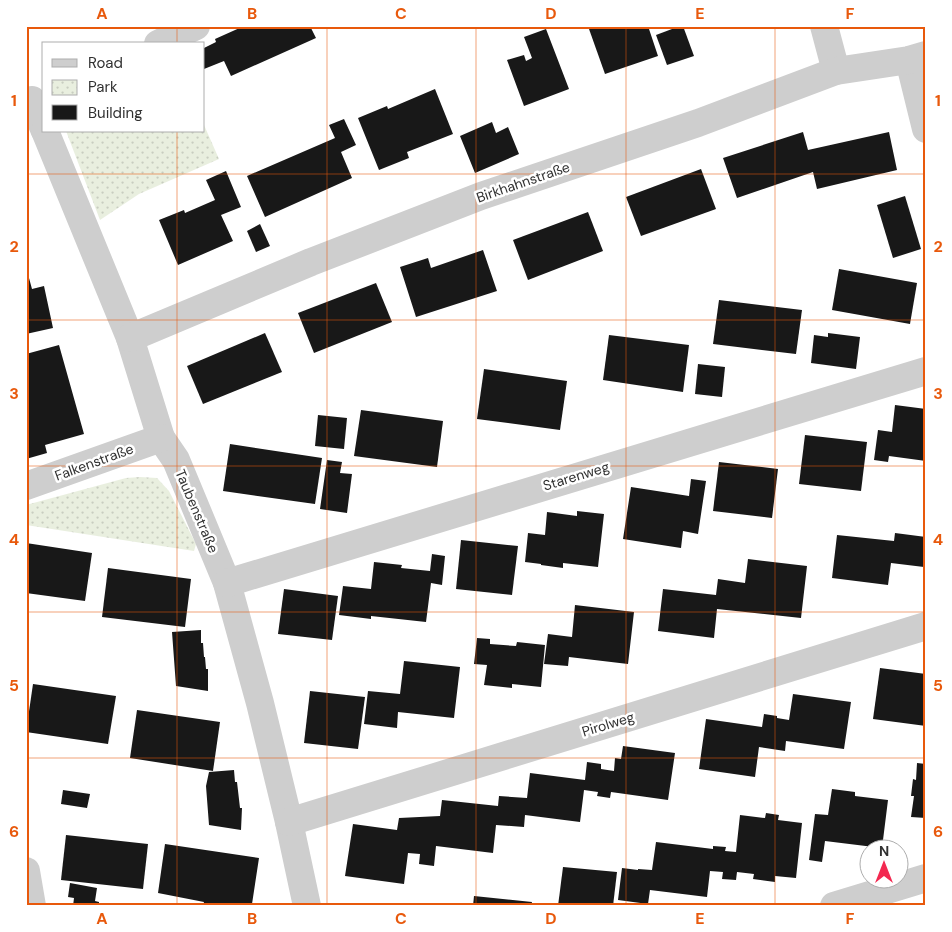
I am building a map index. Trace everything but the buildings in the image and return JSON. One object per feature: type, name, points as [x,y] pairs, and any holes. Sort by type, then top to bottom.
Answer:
[{"type":"street","points":[[161,37],[196,26]]},
{"type":"street","points":[[824,26],[836,71]]},
{"type":"street","points":[[918,57],[926,129]]},
{"type":"street","name":"Birkhahnstraße","points":[[130,338],[311,262],[481,196],[698,123],[836,71],[918,57]]},
{"type":"street","name":"Taubenstraße","points":[[34,99],[42,124]]},
{"type":"street","name":"Taubenstraße","points":[[45,132],[130,338],[161,438],[176,460],[227,583],[260,703],[307,906]]},
{"type":"street","name":"Starenweg","points":[[227,583],[926,371]]},
{"type":"street","name":"Falkenstraße","points":[[26,486],[161,438]]},
{"type":"street","name":"Pirolweg","points":[[289,822],[926,626]]},
{"type":"street","points":[[26,872],[32,906]]},
{"type":"street","points":[[834,906],[926,878]]},
{"type":"green space","points":[[205,127],[219,159],[139,194],[100,220],[66,132],[205,132]]},
{"type":"green space","points":[[126,478],[157,478],[169,491],[196,544],[194,551],[26,525],[26,505]]}]
